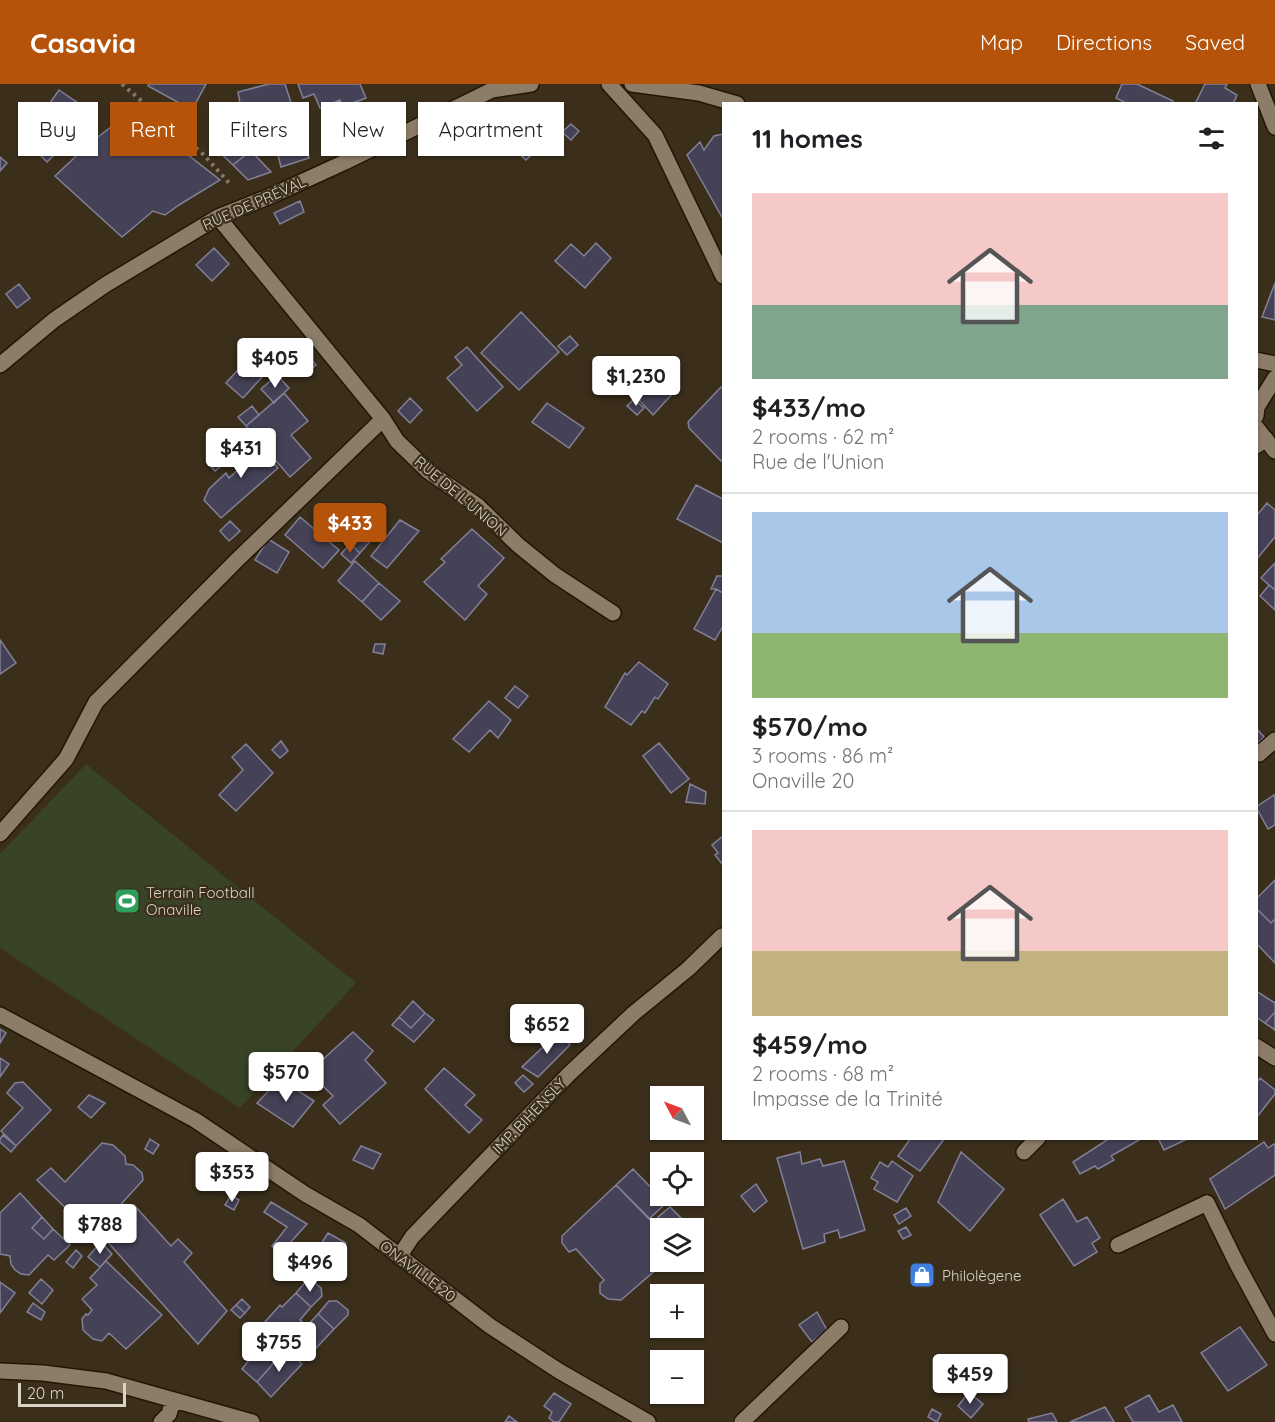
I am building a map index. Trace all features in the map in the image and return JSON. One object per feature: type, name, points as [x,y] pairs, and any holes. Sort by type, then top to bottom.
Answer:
[{"type":"street","name":"RUE DE PRÉVAL","points":[[3,356],[105,285],[218,217],[345,162],[489,87],[531,84]]},
{"type":"street","points":[[609,84],[655,135],[722,274]]},
{"type":"street","points":[[632,84],[699,93],[730,102]]},
{"type":"street","points":[[1258,84],[1275,127]]},
{"type":"street","name":"RUE DE L'UNION","points":[[218,217],[383,419],[397,441],[428,471],[478,506],[518,545],[555,575],[613,613]]},
{"type":"street","points":[[1258,362],[1275,364]]},
{"type":"street","points":[[1258,405],[1275,378]]},
{"type":"street","points":[[0,834],[66,759],[96,702],[237,560],[383,419]]},
{"type":"street","points":[[1258,431],[1266,445]]},
{"type":"street","points":[[1259,754],[1275,740]]},
{"type":"street","name":"IMP. BIHENSLY","points":[[399,1257],[412,1238],[569,1074],[722,936]]},
{"type":"street","name":"ONAVILLE 20","points":[[0,1015],[195,1120],[305,1194],[359,1225],[490,1326],[559,1371],[648,1422]]},
{"type":"street","points":[[1258,1047],[1275,1058]]},
{"type":"street","points":[[1024,1152],[1036,1140]]},
{"type":"street","points":[[1118,1245],[1207,1203],[1275,1334]]},
{"type":"street","points":[[742,1422],[840,1326]]},
{"type":"street","points":[[0,1371],[43,1373],[106,1381],[252,1422]]},
{"type":"street","points":[[161,1422],[169,1414],[173,1401]]},
{"type":"path","points":[[122,84],[204,155],[248,205]]},
{"type":"green space","name":"Terrain Football Onaville","points":[[86,764],[356,983],[240,1108],[0,948],[0,854]]},
{"type":"building","points":[[149,84],[206,84],[196,102],[177,102],[148,86]]},
{"type":"building","points":[[269,84],[285,84],[291,102],[240,102],[238,92]]},
{"type":"building","points":[[298,84],[360,84],[366,98],[355,102],[341,102],[340,100],[321,102],[320,108],[314,94],[303,98]]},
{"type":"building","points":[[1122,84],[1137,84],[1173,101],[1124,102],[1116,98]]},
{"type":"building","points":[[1205,84],[1227,84],[1225,88],[1237,95],[1234,102],[1196,102]]},
{"type":"building","points":[[59,90],[77,102],[51,102]]},
{"type":"building","points":[[571,124],[579,131],[571,140],[564,134],[564,130]]},
{"type":"building","points":[[110,128],[110,156],[189,156],[220,180],[165,215],[153,211],[122,237],[55,176],[76,156],[98,156],[98,137]]},
{"type":"building","points":[[722,134],[722,217],[687,155],[700,142],[704,150],[714,136]]},
{"type":"building","points":[[41,156],[53,156],[47,162]]},
{"type":"building","points":[[223,156],[244,156],[233,165]]},
{"type":"building","points":[[245,156],[256,156],[271,172],[248,180],[233,165]]},
{"type":"building","points":[[278,156],[308,156],[309,158],[281,167]]},
{"type":"building","points":[[0,157],[7,163],[0,171]]},
{"type":"building","points":[[300,201],[304,212],[280,224],[274,213]]},
{"type":"building","points":[[596,243],[611,258],[585,288],[555,261],[571,244],[584,256]]},
{"type":"building","points":[[214,248],[229,264],[212,281],[196,265]]},
{"type":"building","points":[[1275,283],[1275,320],[1262,317]]},
{"type":"building","points":[[19,284],[30,298],[17,308],[6,294]]},
{"type":"building","points":[[521,312],[559,352],[519,390],[481,353]]},
{"type":"building","points":[[570,336],[578,345],[567,355],[558,346]]},
{"type":"building","points":[[467,347],[503,387],[477,411],[447,378],[462,365],[455,357]]},
{"type":"building","points":[[258,348],[275,363],[243,398],[226,383]]},
{"type":"building","points":[[306,353],[316,365],[305,374],[295,362]]},
{"type":"building","points":[[647,366],[675,391],[653,415],[628,388]]},
{"type":"building","points":[[277,375],[289,388],[274,403],[261,389]]},
{"type":"building","points":[[721,387],[721,461],[689,428],[688,422]]},
{"type":"building","points":[[284,393],[308,421],[291,435],[311,458],[290,477],[246,426]]},
{"type":"building","points":[[410,398],[422,410],[410,423],[398,411]]},
{"type":"building","points":[[634,399],[644,408],[637,415],[627,406]]},
{"type":"building","points":[[547,403],[584,428],[569,448],[532,422]]},
{"type":"building","points":[[252,406],[259,415],[246,426],[238,417]]},
{"type":"building","points":[[246,430],[254,439],[215,471],[207,462]]},
{"type":"building","points":[[254,439],[278,468],[221,518],[204,500],[209,489],[226,473],[229,478],[241,467],[232,456]]},
{"type":"building","points":[[696,485],[722,498],[722,542],[677,519]]},
{"type":"building","points":[[1267,503],[1275,510],[1275,537],[1258,558],[1258,514]]},
{"type":"building","points":[[300,517],[339,550],[323,568],[285,535]]},
{"type":"building","points":[[400,520],[419,531],[387,568],[371,556]]},
{"type":"building","points":[[230,521],[240,531],[229,541],[220,531]]},
{"type":"building","points":[[364,528],[374,537],[360,553],[350,544]]},
{"type":"building","points":[[472,529],[504,558],[478,586],[487,594],[465,620],[424,582],[445,562],[441,559]]},
{"type":"building","points":[[268,539],[289,552],[277,573],[255,560]]},
{"type":"building","points":[[350,544],[360,553],[351,563],[341,554]]},
{"type":"building","points":[[355,561],[379,583],[362,602],[338,581]]},
{"type":"building","points":[[1275,563],[1275,590],[1261,578]]},
{"type":"building","points":[[717,576],[722,576],[722,592],[711,589]]},
{"type":"building","points":[[379,583],[400,601],[381,620],[362,602]]},
{"type":"building","points":[[1269,585],[1275,590],[1275,610],[1260,596]]},
{"type":"building","points":[[716,589],[722,592],[722,628],[715,640],[694,629]]},
{"type":"building","points":[[0,640],[16,663],[0,674]]},
{"type":"building","points":[[375,644],[385,644],[383,654],[373,652]]},
{"type":"building","points":[[639,662],[668,684],[658,699],[655,697],[645,713],[642,711],[631,725],[605,707],[625,673],[627,675]]},
{"type":"building","points":[[515,686],[528,696],[518,708],[505,698]]},
{"type":"building","points":[[489,701],[511,720],[498,738],[490,730],[469,752],[453,739]]},
{"type":"building","points":[[1258,730],[1264,737],[1258,744]]},
{"type":"building","points":[[281,741],[288,751],[280,758],[272,750]]},
{"type":"building","points":[[659,743],[689,779],[671,793],[643,756]]},
{"type":"building","points":[[246,744],[273,773],[236,811],[219,795],[243,770],[232,757]]},
{"type":"building","points":[[690,784],[706,792],[705,804],[686,802]]},
{"type":"building","points":[[1274,795],[1275,825],[1268,829],[1258,811],[1258,806]]},
{"type":"building","points":[[722,837],[722,864],[715,855],[718,853],[712,845]]},
{"type":"building","points":[[1275,880],[1275,919],[1271,923],[1258,910],[1258,897]]},
{"type":"building","points":[[1258,910],[1271,923],[1275,919],[1275,963],[1258,945]]},
{"type":"building","points":[[1258,992],[1275,1003],[1275,1012],[1265,1023],[1258,1018]]},
{"type":"building","points":[[413,1001],[425,1013],[411,1028],[399,1017]]},
{"type":"building","points":[[1275,1012],[1275,1030],[1265,1023]]},
{"type":"building","points":[[425,1013],[434,1020],[414,1042],[392,1025],[399,1017],[411,1028]]},
{"type":"building","points":[[0,1029],[6,1033],[0,1043]]},
{"type":"building","points":[[561,1030],[570,1045],[538,1077],[522,1067]]},
{"type":"building","points":[[353,1032],[373,1051],[365,1060],[386,1083],[340,1124],[323,1105],[333,1096],[309,1072]]},
{"type":"building","points":[[0,1058],[9,1064],[0,1077]]},
{"type":"building","points":[[444,1068],[475,1095],[465,1105],[482,1120],[469,1133],[425,1089]]},
{"type":"building","points":[[523,1075],[533,1084],[524,1092],[515,1083]]},
{"type":"building","points":[[1260,1078],[1275,1090],[1275,1094],[1258,1115],[1258,1080]]},
{"type":"building","points":[[280,1079],[314,1101],[293,1127],[257,1103]]},
{"type":"building","points":[[23,1082],[51,1110],[16,1146],[1,1131],[23,1108],[7,1093],[15,1083]]},
{"type":"building","points":[[89,1095],[105,1103],[91,1118],[78,1107]]},
{"type":"building","points":[[3,1135],[16,1146],[11,1152],[0,1142]]},
{"type":"building","points":[[150,1139],[159,1145],[153,1154],[145,1149]]},
{"type":"building","points":[[910,1140],[943,1140],[920,1171],[898,1156]]},
{"type":"building","points":[[1107,1140],[1139,1140],[1111,1156],[1114,1160],[1098,1169],[1095,1166],[1080,1174],[1073,1162]]},
{"type":"building","points":[[1159,1140],[1185,1140],[1164,1150]]},
{"type":"building","points":[[1264,1142],[1268,1148],[1275,1145],[1275,1175],[1225,1209],[1210,1179]]},
{"type":"building","points":[[102,1143],[113,1145],[125,1156],[126,1164],[133,1165],[142,1173],[143,1180],[93,1235],[37,1180],[51,1168],[65,1182]]},
{"type":"building","points":[[361,1146],[381,1154],[373,1169],[353,1160]]},
{"type":"building","points":[[800,1152],[802,1164],[820,1159],[823,1166],[844,1161],[865,1230],[840,1238],[838,1230],[824,1234],[825,1242],[803,1249],[777,1158]]},
{"type":"building","points":[[961,1152],[1004,1189],[970,1231],[938,1202]]},
{"type":"building","points":[[892,1161],[913,1176],[897,1202],[874,1189],[878,1182],[871,1178],[880,1162],[888,1167]]},
{"type":"building","points":[[633,1169],[650,1187],[650,1206],[663,1206],[649,1219],[616,1185]]},
{"type":"building","points":[[756,1184],[767,1201],[754,1212],[741,1196]]},
{"type":"building","points":[[616,1185],[650,1219],[650,1272],[653,1272],[621,1300],[608,1299],[600,1293],[600,1284],[604,1280],[576,1249],[569,1252],[562,1243],[562,1236]]},
{"type":"building","points":[[20,1193],[42,1217],[32,1228],[44,1239],[53,1229],[70,1245],[54,1260],[48,1255],[29,1275],[15,1270],[10,1256],[0,1254],[0,1213]]},
{"type":"building","points":[[231,1195],[239,1200],[234,1210],[225,1205]]},
{"type":"building","points":[[1063,1199],[1077,1222],[1087,1217],[1100,1238],[1092,1243],[1097,1252],[1074,1266],[1040,1215]]},
{"type":"building","points":[[271,1202],[307,1224],[281,1253],[272,1246],[287,1227],[264,1212]]},
{"type":"building","points":[[134,1205],[171,1246],[178,1239],[192,1253],[184,1262],[227,1311],[198,1344],[105,1239]]},
{"type":"building","points":[[670,1207],[681,1218],[659,1218]]},
{"type":"building","points":[[906,1208],[911,1216],[899,1224],[894,1215]]},
{"type":"building","points":[[42,1217],[53,1229],[44,1239],[32,1228]]},
{"type":"building","points":[[906,1227],[911,1235],[903,1239],[898,1231]]},
{"type":"building","points":[[328,1233],[346,1243],[337,1257],[319,1247]]},
{"type":"building","points":[[101,1242],[112,1254],[100,1267],[88,1257]]},
{"type":"building","points":[[76,1250],[82,1256],[73,1268],[66,1262]]},
{"type":"building","points":[[106,1261],[162,1315],[126,1349],[109,1333],[102,1341],[93,1339],[83,1330],[82,1319],[92,1310],[82,1299],[97,1285],[90,1278]]},
{"type":"building","points":[[41,1279],[53,1290],[42,1304],[29,1293]]},
{"type":"building","points":[[307,1280],[312,1280],[321,1288],[322,1296],[311,1307],[296,1293]]},
{"type":"building","points":[[0,1282],[15,1293],[0,1313]]},
{"type":"building","points":[[296,1293],[311,1307],[300,1320],[307,1326],[318,1314],[334,1329],[304,1361],[264,1323],[280,1305],[282,1307]]},
{"type":"building","points":[[242,1299],[250,1307],[245,1313],[236,1305]]},
{"type":"building","points":[[329,1301],[337,1301],[348,1310],[348,1315],[334,1329],[318,1314]]},
{"type":"building","points":[[33,1303],[45,1312],[41,1320],[27,1312]]},
{"type":"building","points":[[236,1305],[245,1313],[240,1318],[231,1310]]},
{"type":"building","points":[[817,1312],[827,1330],[812,1342],[799,1325]]},
{"type":"building","points":[[1240,1327],[1267,1365],[1228,1391],[1201,1353]]},
{"type":"building","points":[[267,1332],[286,1349],[257,1382],[242,1369],[251,1358],[247,1355]]},
{"type":"building","points":[[286,1349],[302,1364],[271,1397],[257,1382]]},
{"type":"building","points":[[969,1392],[983,1404],[971,1418],[958,1406]]},
{"type":"building","points":[[554,1393],[571,1404],[559,1422],[554,1422],[549,1418],[552,1412],[544,1406]]},
{"type":"building","points":[[1149,1395],[1159,1412],[1173,1405],[1182,1422],[1133,1422],[1125,1408]]},
{"type":"building","points":[[1105,1407],[1114,1422],[1070,1422]]},
{"type":"building","points":[[932,1409],[941,1414],[937,1422],[928,1417]]},
{"type":"building","points":[[1052,1413],[1057,1422],[1029,1422],[1028,1419]]},
{"type":"building","points":[[509,1416],[517,1422],[505,1422]]},
{"type":"place","name":"Terrain Football Onaville","points":[[127,901]]},
{"type":"place","name":"Philolègene","points":[[922,1275]]}]
